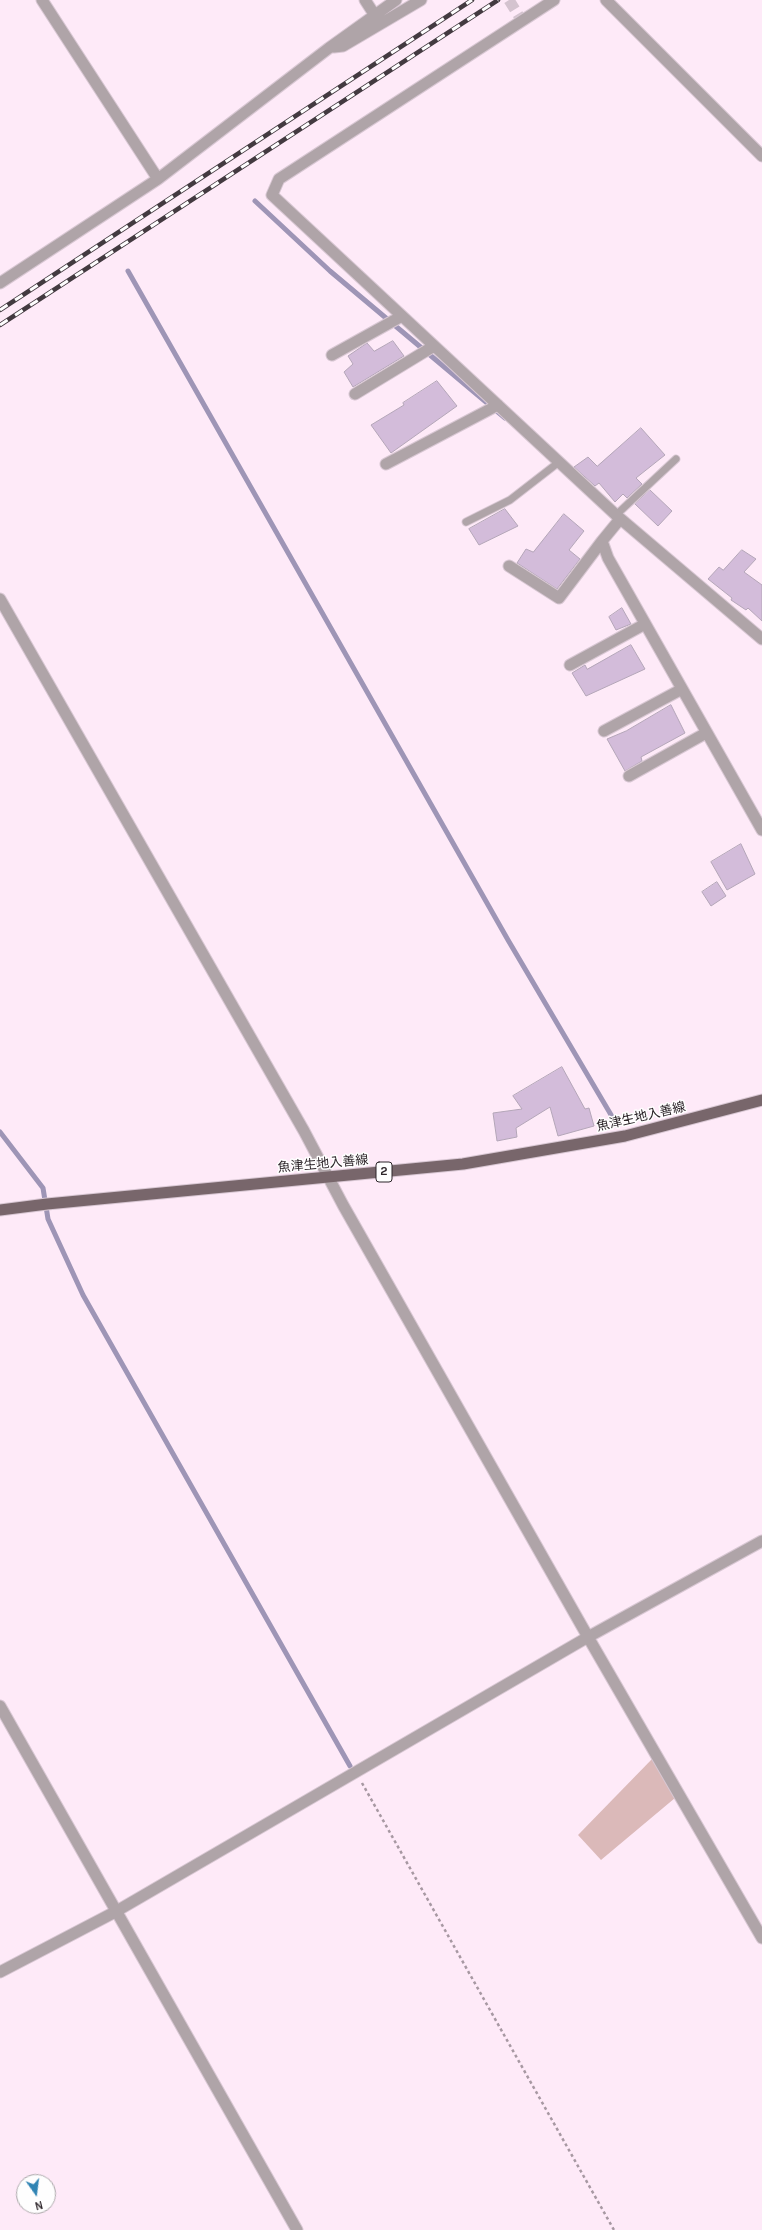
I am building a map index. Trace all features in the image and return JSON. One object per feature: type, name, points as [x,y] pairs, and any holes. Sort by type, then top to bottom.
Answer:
[{"type":"main road","name":"魚津生地入善線","points":[[0,1210],[47,1204],[331,1178],[462,1164],[579,1146],[640,1133],[762,1100]]},
{"type":"street","points":[[42,0],[158,179]]},
{"type":"street","points":[[364,0],[374,14]]},
{"type":"street","points":[[0,283],[158,179],[374,14],[396,0]]},
{"type":"street","points":[[329,48],[343,46],[420,0]]},
{"type":"street","points":[[554,0],[279,179],[272,195],[618,517],[762,639]]},
{"type":"street","points":[[606,0],[762,156]]},
{"type":"street","points":[[332,355],[402,316]]},
{"type":"street","points":[[355,394],[434,346]]},
{"type":"street","points":[[386,464],[498,405]]},
{"type":"street","points":[[509,566],[559,598],[618,517]]},
{"type":"street","points":[[602,541],[608,558],[762,830]]},
{"type":"street","points":[[0,599],[331,1178],[343,1205],[588,1637],[762,1938]]},
{"type":"street","points":[[570,665],[645,624]]},
{"type":"street","points":[[604,731],[682,689]]},
{"type":"street","points":[[629,776],[706,733]]},
{"type":"street","points":[[0,1972],[115,1912],[588,1637],[762,1541]]},
{"type":"street","points":[[0,1706],[115,1912],[297,2230]]},
{"type":"lane","points":[[618,517],[676,459]]},
{"type":"lane","points":[[466,522],[510,500],[559,462]]},
{"type":"path","points":[[356,1772],[614,2230]]},
{"type":"shaded area","points":[[653,1758],[675,1798],[601,1860],[578,1835]]},
{"type":"building","points":[[393,341],[404,356],[353,387],[344,372],[353,364],[348,356],[367,343],[374,351]]},
{"type":"building","points":[[437,381],[457,406],[391,453],[371,425],[404,405],[403,403]]},
{"type":"building","points":[[641,428],[665,455],[636,478],[642,484],[627,498],[623,494],[615,502],[599,483],[595,486],[574,467],[588,457],[597,466]]},
{"type":"building","points":[[650,490],[672,511],[658,526],[635,504]]},
{"type":"building","points":[[505,509],[518,526],[479,545],[469,529]]},
{"type":"building","points":[[564,514],[584,531],[569,550],[580,559],[557,589],[517,563],[526,549],[533,552]]},
{"type":"building","points":[[742,550],[756,559],[744,572],[762,585],[762,621],[748,608],[746,610],[731,600],[732,598],[708,579],[719,567],[723,570]]},
{"type":"building","points":[[622,608],[631,624],[616,630],[609,617]]},
{"type":"building","points":[[631,645],[645,669],[586,696],[572,673],[585,665],[587,669]]},
{"type":"building","points":[[671,705],[685,733],[641,757],[642,761],[625,771],[607,739],[626,731]]},
{"type":"building","points":[[741,844],[755,874],[727,890],[711,862]]},
{"type":"building","points":[[717,882],[726,896],[711,906],[702,892]]},
{"type":"building","points":[[562,1067],[585,1109],[589,1108],[594,1126],[558,1136],[550,1107],[516,1128],[517,1137],[497,1141],[493,1113],[522,1109],[513,1096]]},
{"type":"waterway","points":[[255,201],[330,271],[505,418]]},
{"type":"waterway","points":[[128,271],[508,940],[617,1125]]},
{"type":"waterway","points":[[0,1132],[43,1188],[48,1219],[83,1295],[350,1766]]},
{"type":"tunnel","points":[[509,0],[522,21]]},
{"type":"railway","points":[[0,310],[472,0]]},
{"type":"railway","points":[[0,325],[498,0]]}]
